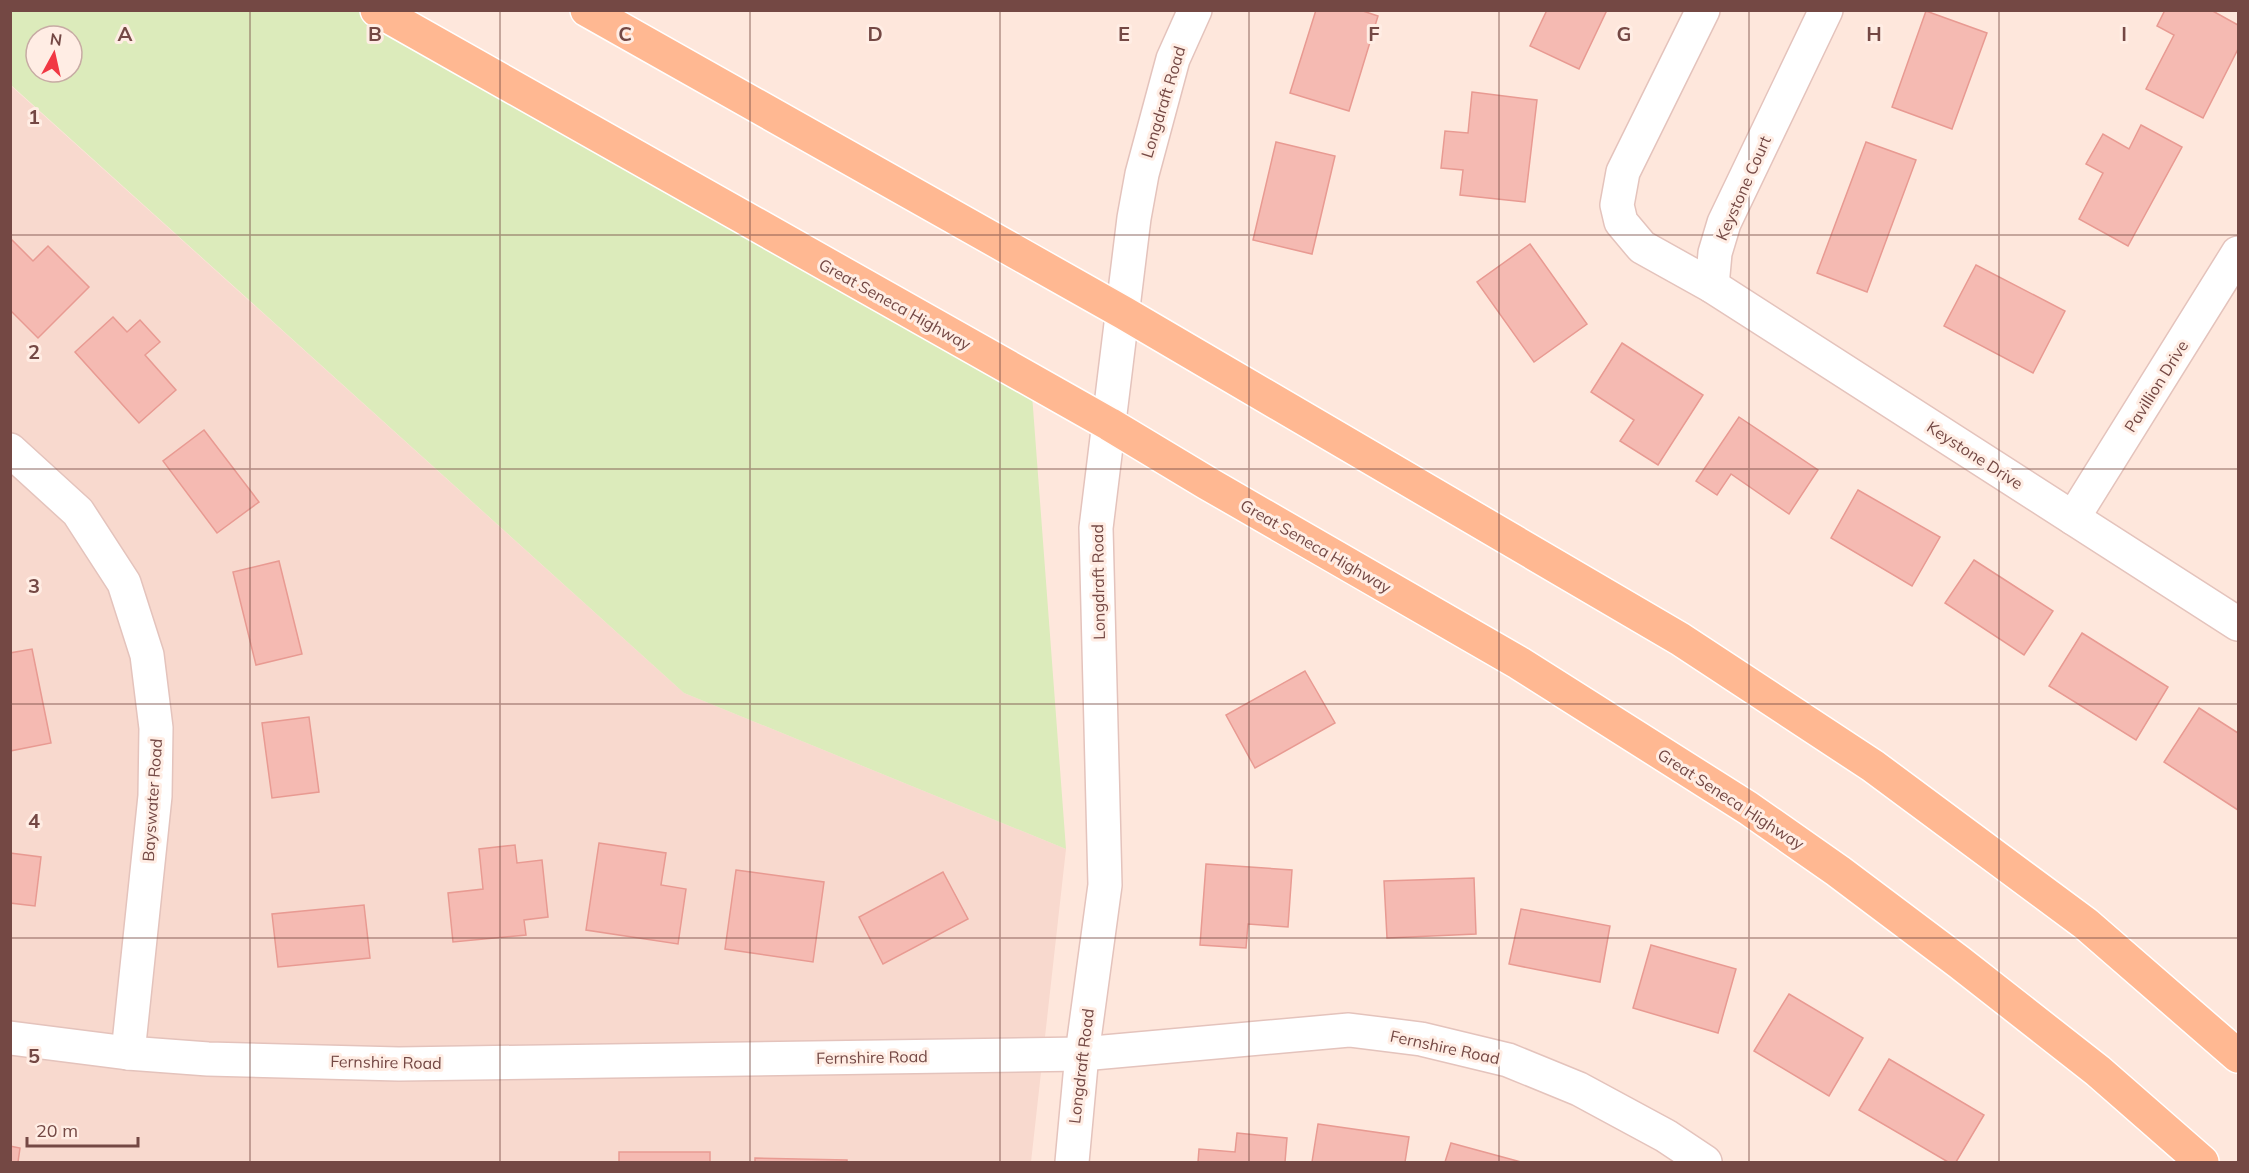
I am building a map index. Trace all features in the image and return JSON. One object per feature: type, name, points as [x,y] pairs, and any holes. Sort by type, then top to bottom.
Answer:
[{"type":"main road","name":"Great Seneca Highway","points":[[377,10],[1109,424],[1519,663],[1748,808],[1838,871],[2098,1071],[2202,1162]]},
{"type":"main road","points":[[587,10],[1124,313],[1680,639],[1873,766],[2086,924],[2238,1056]]},
{"type":"street","name":"Longdraft Road","points":[[1072,1162],[1082,1054],[1105,885],[1096,528],[1134,218],[1142,174],[1173,59],[1195,10]]},
{"type":"street","points":[[1703,10],[1623,171],[1617,205],[1621,222],[1642,247],[1712,286]]},
{"type":"street","name":"Keystone Court","points":[[1712,286],[1715,253],[1724,223],[1826,10]]},
{"type":"street","name":"Pavillion Drive","points":[[2073,518],[2238,254]]},
{"type":"street","name":"Keystone Drive","points":[[1712,286],[2238,624]]},
{"type":"street","name":"Bayswater Road","points":[[10,450],[78,512],[123,583],[147,655],[156,728],[154,796],[128,1053]]},
{"type":"street","name":"Fernshire Road","points":[[10,1038],[128,1053],[208,1059],[399,1064],[1082,1054],[1349,1030],[1421,1039],[1508,1060],[1579,1089],[1666,1136],[1705,1162]]},
{"type":"shaded area","points":[[10,85],[684,693],[1066,849],[1031,1162],[11,1162]]},
{"type":"green space","points":[[11,11],[379,11],[1031,381],[1066,849],[684,693],[11,85]]},
{"type":"building","points":[[1316,10],[1360,10],[1378,16],[1349,111],[1290,93]]},
{"type":"building","points":[[1547,10],[1607,10],[1579,69],[1530,46]]},
{"type":"building","points":[[2165,10],[2211,10],[2238,25],[2238,49],[2203,118],[2146,89],[2174,35],[2157,26]]},
{"type":"building","points":[[1926,11],[1987,33],[1952,129],[1892,107]]},
{"type":"building","points":[[1472,92],[1537,100],[1525,202],[1460,195],[1463,170],[1441,168],[1445,131],[1468,133]]},
{"type":"building","points":[[2141,125],[2182,147],[2128,246],[2079,219],[2103,173],[2086,164],[2103,134],[2129,149]]},
{"type":"building","points":[[1276,142],[1335,156],[1312,254],[1253,240]]},
{"type":"building","points":[[1866,142],[1916,160],[1867,292],[1817,273]]},
{"type":"building","points":[[10,238],[33,261],[48,246],[89,287],[38,338],[10,310]]},
{"type":"building","points":[[1530,244],[1587,324],[1534,362],[1477,282]]},
{"type":"building","points":[[1976,265],[2065,311],[2033,373],[1944,326]]},
{"type":"building","points":[[113,317],[127,332],[140,320],[160,342],[145,355],[176,390],[139,423],[75,352]]},
{"type":"building","points":[[1622,343],[1703,395],[1658,465],[1620,441],[1634,420],[1591,392]]},
{"type":"building","points":[[1739,417],[1818,470],[1789,514],[1731,474],[1717,495],[1696,481]]},
{"type":"building","points":[[204,430],[259,502],[217,533],[163,461]]},
{"type":"building","points":[[1858,490],[1940,537],[1912,586],[1831,538]]},
{"type":"building","points":[[1974,560],[2053,611],[2024,655],[1945,603]]},
{"type":"building","points":[[279,561],[302,654],[256,665],[233,572]]},
{"type":"building","points":[[2082,633],[2168,687],[2136,740],[2049,686]]},
{"type":"building","points":[[32,649],[51,743],[10,751],[10,653]]},
{"type":"building","points":[[1305,671],[1335,723],[1255,768],[1226,715]]},
{"type":"building","points":[[2199,708],[2238,733],[2238,810],[2164,762]]},
{"type":"building","points":[[309,717],[319,792],[272,798],[262,723]]},
{"type":"building","points":[[599,843],[666,853],[661,885],[686,889],[678,944],[586,930]]},
{"type":"building","points":[[515,845],[517,863],[542,860],[548,917],[524,920],[526,935],[453,942],[448,893],[483,889],[479,849]]},
{"type":"building","points":[[10,853],[41,857],[35,906],[10,903]]},
{"type":"building","points":[[1206,864],[1292,870],[1288,927],[1248,924],[1246,948],[1200,945]]},
{"type":"building","points":[[736,870],[824,882],[813,962],[725,949]]},
{"type":"building","points":[[943,872],[968,919],[883,964],[859,917]]},
{"type":"building","points":[[1474,878],[1476,934],[1387,938],[1384,881]]},
{"type":"building","points":[[364,905],[370,958],[278,967],[272,914]]},
{"type":"building","points":[[1521,909],[1610,926],[1600,982],[1509,964]]},
{"type":"building","points":[[1651,945],[1736,969],[1718,1033],[1633,1008]]},
{"type":"building","points":[[1789,994],[1863,1038],[1829,1096],[1754,1051]]},
{"type":"building","points":[[1889,1059],[1984,1115],[1956,1162],[1948,1162],[1859,1110]]},
{"type":"building","points":[[1318,1124],[1409,1137],[1405,1162],[1312,1162]]},
{"type":"building","points":[[1237,1133],[1287,1138],[1285,1162],[1198,1162],[1199,1149],[1235,1152]]},
{"type":"building","points":[[1451,1143],[1521,1162],[1445,1162]]},
{"type":"building","points":[[10,1146],[20,1148],[18,1162],[10,1162]]},
{"type":"building","points":[[619,1152],[710,1152],[710,1162],[619,1162]]},
{"type":"building","points":[[755,1158],[847,1160],[847,1162],[755,1162]]}]
